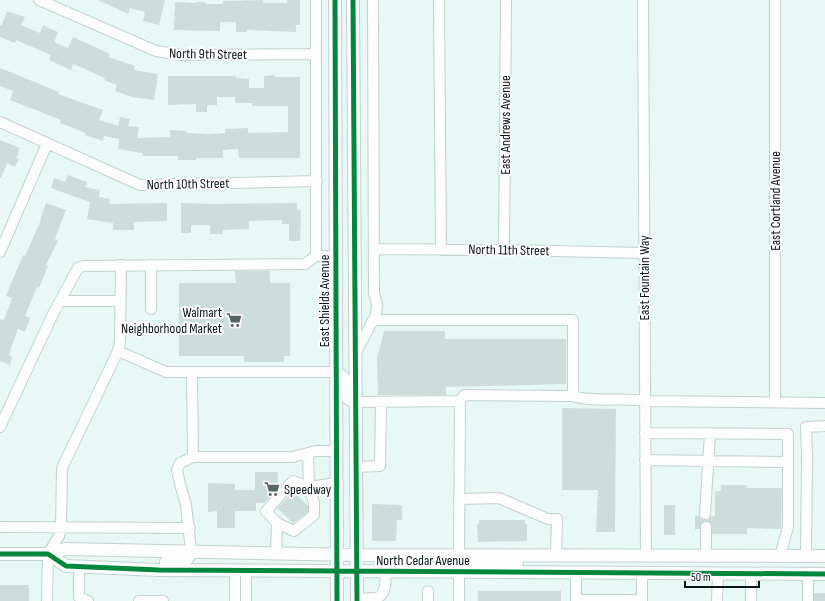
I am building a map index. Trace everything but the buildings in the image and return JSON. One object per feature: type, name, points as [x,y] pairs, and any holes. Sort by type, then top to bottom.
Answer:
[{"type":"main road","name":"East Shields Avenue","points":[[335,0],[337,601]]},
{"type":"main road","points":[[353,0],[354,356],[357,600]]},
{"type":"main road","points":[[336,186],[341,188],[346,197],[346,273],[354,320]]},
{"type":"main road","points":[[337,372],[345,380],[347,397],[351,401],[355,402]]},
{"type":"main road","name":"North Cedar Avenue","points":[[0,554],[48,554],[65,549],[356,555],[825,556]]},
{"type":"main road","points":[[135,569],[142,564],[152,561],[178,562],[186,560],[189,558],[191,551]]},
{"type":"main road","name":"North Cedar Avenue","points":[[48,554],[66,566],[135,569],[357,572],[825,574]]},
{"type":"main road","points":[[459,572],[467,565],[547,562],[556,555]]},
{"type":"main road","points":[[576,573],[587,565],[634,566],[642,561],[646,555]]},
{"type":"main road","points":[[642,573],[644,568],[652,563],[698,563],[706,556]]},
{"type":"street","name":"North 9th Street","points":[[38,0],[156,52],[181,55],[316,54]]},
{"type":"street","points":[[316,0],[316,256]]},
{"type":"street","points":[[354,356],[377,310],[374,293],[373,0]]},
{"type":"street","points":[[439,0],[441,250]]},
{"type":"street","name":"East Andrews Avenue","points":[[504,250],[506,0]]},
{"type":"street","name":"East Fountain Way","points":[[643,0],[646,555]]},
{"type":"street","name":"East Cortland Avenue","points":[[775,0],[775,402]]},
{"type":"street","name":"North 10th Street","points":[[0,122],[140,185],[316,181]]},
{"type":"street","points":[[0,252],[47,144]]},
{"type":"street","name":"North 11th Street","points":[[374,250],[504,250],[644,253]]},
{"type":"street","points":[[0,427],[60,301],[78,268],[83,266],[121,265],[305,264],[316,256],[336,256]]},
{"type":"street","points":[[47,601],[48,554],[62,528],[62,468],[118,351],[120,341],[121,265]]},
{"type":"street","points":[[151,265],[151,309]]},
{"type":"street","points":[[60,301],[120,301]]},
{"type":"street","points":[[373,320],[573,320],[573,396]]},
{"type":"street","points":[[118,351],[166,372],[337,372]]},
{"type":"street","points":[[192,373],[193,457]]},
{"type":"street","points":[[459,555],[460,401],[464,395],[573,396],[582,399],[634,399],[645,401],[825,403]]},
{"type":"street","points":[[355,402],[460,401]]},
{"type":"street","points":[[355,466],[380,466],[381,402]]},
{"type":"street","points":[[806,556],[806,427],[825,426]]},
{"type":"street","points":[[645,433],[788,434],[788,527],[780,556]]},
{"type":"street","points":[[705,514],[710,433]]},
{"type":"street","points":[[191,551],[190,528],[177,470],[180,463],[193,457],[292,457],[316,451],[337,451]]},
{"type":"street","points":[[308,453],[309,487],[314,504],[314,515],[294,531],[277,523],[266,511],[293,481],[309,487],[337,483]]},
{"type":"street","points":[[645,460],[788,462]]},
{"type":"street","points":[[459,499],[499,498],[548,519],[557,519],[556,555]]},
{"type":"street","points":[[276,553],[277,523]]},
{"type":"street","points":[[0,527],[190,528]]},
{"type":"street","points":[[706,527],[706,556]]},
{"type":"street","points":[[80,566],[79,597],[88,601]]},
{"type":"street","points":[[235,601],[241,570]]},
{"type":"street","points":[[241,570],[246,601]]},
{"type":"street","points":[[357,600],[377,599],[382,596],[384,592],[386,572]]},
{"type":"street","points":[[459,572],[459,601]]},
{"type":"street","points":[[576,573],[576,601],[642,600],[642,573]]},
{"type":"street","points":[[717,601],[718,574]]},
{"type":"street","points":[[751,574],[751,601]]},
{"type":"street","points":[[808,574],[808,601]]},
{"type":"street","points":[[139,601],[162,601]]},
{"type":"cycle path","points":[[335,0],[337,601]]},
{"type":"cycle path","points":[[353,0],[357,601]]},
{"type":"cycle path","points":[[0,554],[48,554],[66,566],[159,570],[825,574]]},
{"type":"place","name":"Walmart Neighborhood Market","points":[[234,320]]},
{"type":"place","name":"Speedway","points":[[272,489]]}]
